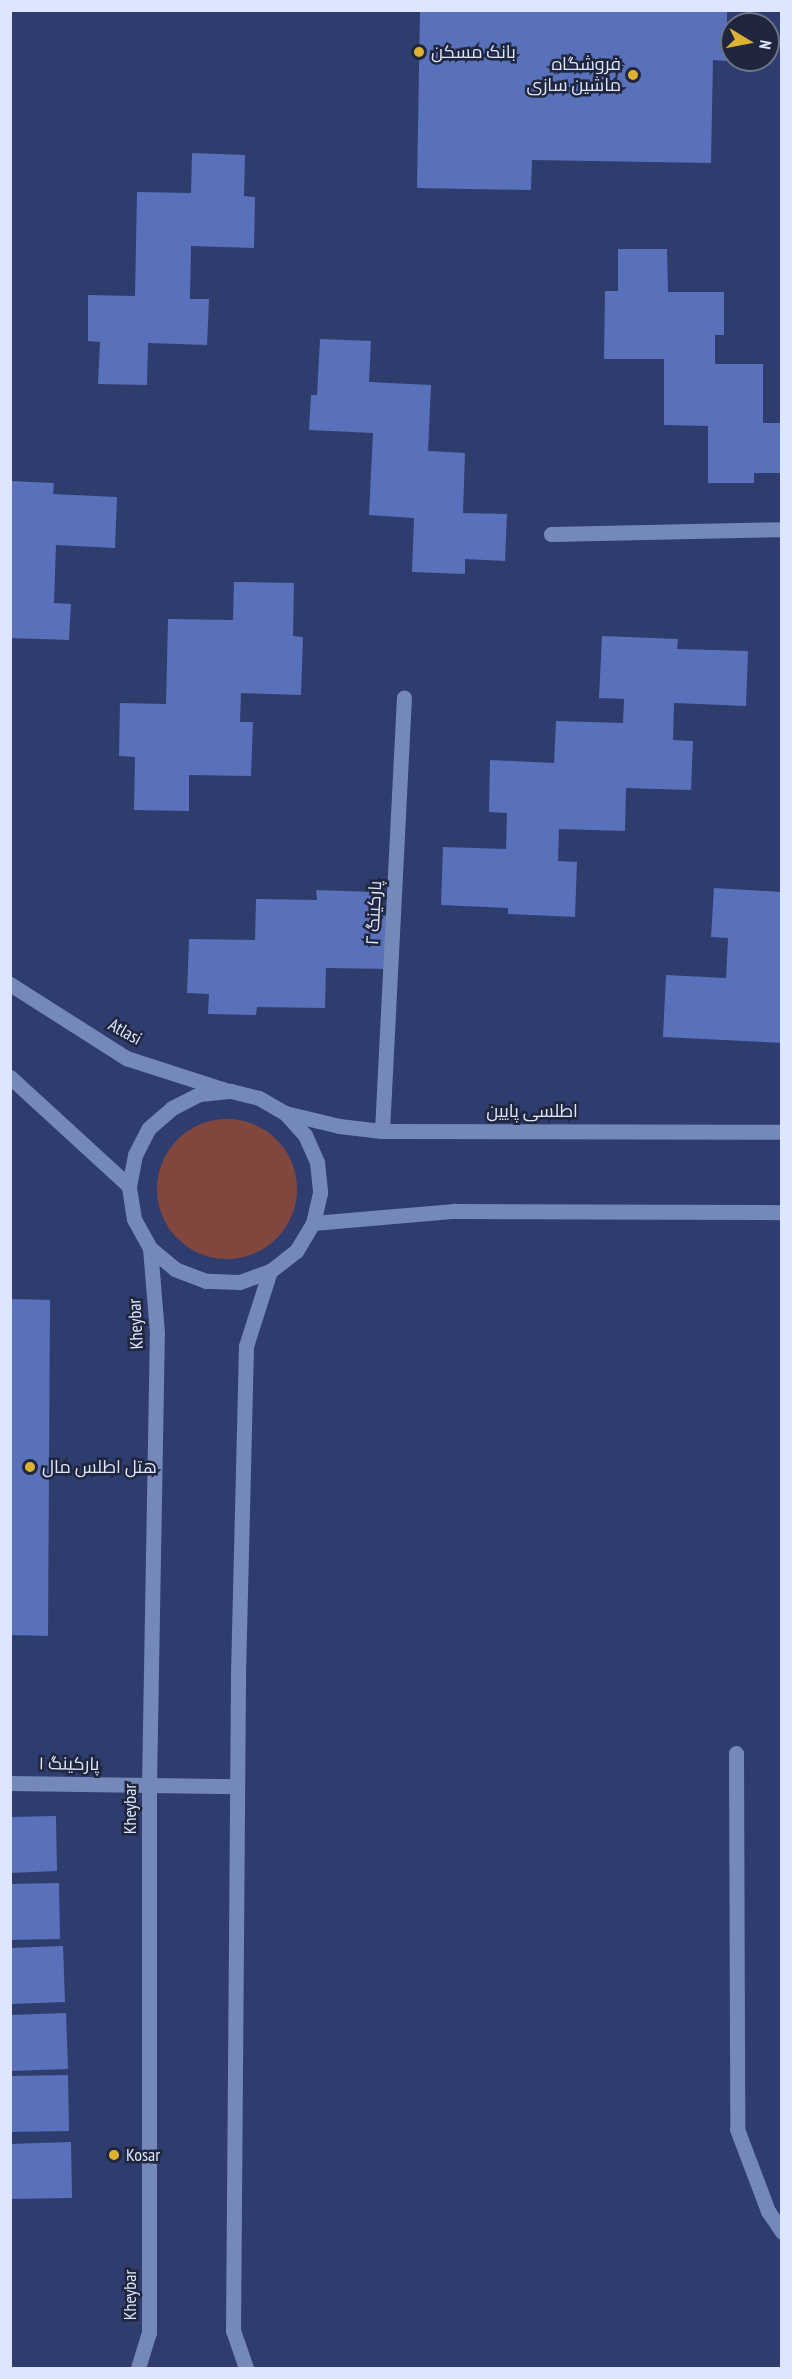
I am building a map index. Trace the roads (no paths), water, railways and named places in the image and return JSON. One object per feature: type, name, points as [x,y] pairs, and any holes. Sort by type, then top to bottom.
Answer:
[{"type":"street","points":[[550,534],[782,528]]},
{"type":"street","name":"پارکینگ ۲","points":[[382,1131],[404,698]]},
{"type":"street","name":"Atlasi","points":[[10,984],[126,1058],[231,1092]]},
{"type":"street","points":[[10,1077],[129,1186]]},
{"type":"street","points":[[231,1092],[259,1098],[285,1113],[305,1135],[317,1162],[320,1193],[313,1223],[296,1251],[270,1271],[239,1282],[206,1281],[175,1269],[150,1248],[134,1219],[129,1186],[135,1155],[149,1128],[172,1108],[200,1094],[231,1092]]},
{"type":"street","name":"اطلسی پایین","points":[[285,1113],[339,1126],[382,1131],[782,1132]]},
{"type":"street","points":[[313,1223],[454,1211],[782,1212]]},
{"type":"street","name":"Kheybar","points":[[138,2368],[149,2333],[149,1785],[157,1344],[150,1248]]},
{"type":"street","points":[[246,2368],[233,2331],[236,1786],[246,1346],[270,1271]]},
{"type":"street","points":[[736,1754],[737,2129],[768,2211],[782,2232]]},
{"type":"street","name":"پارکینگ ۱","points":[[10,1783],[236,1786]]},
{"type":"place","name":"بانک مسکن","points":[[419,52]]},
{"type":"place","name":"فروشگاه ماشین سازی","points":[[633,75]]},
{"type":"place","name":"هتل اطلس مال","points":[[30,1467]]},
{"type":"place","name":"Kosar","points":[[114,2155]]}]
